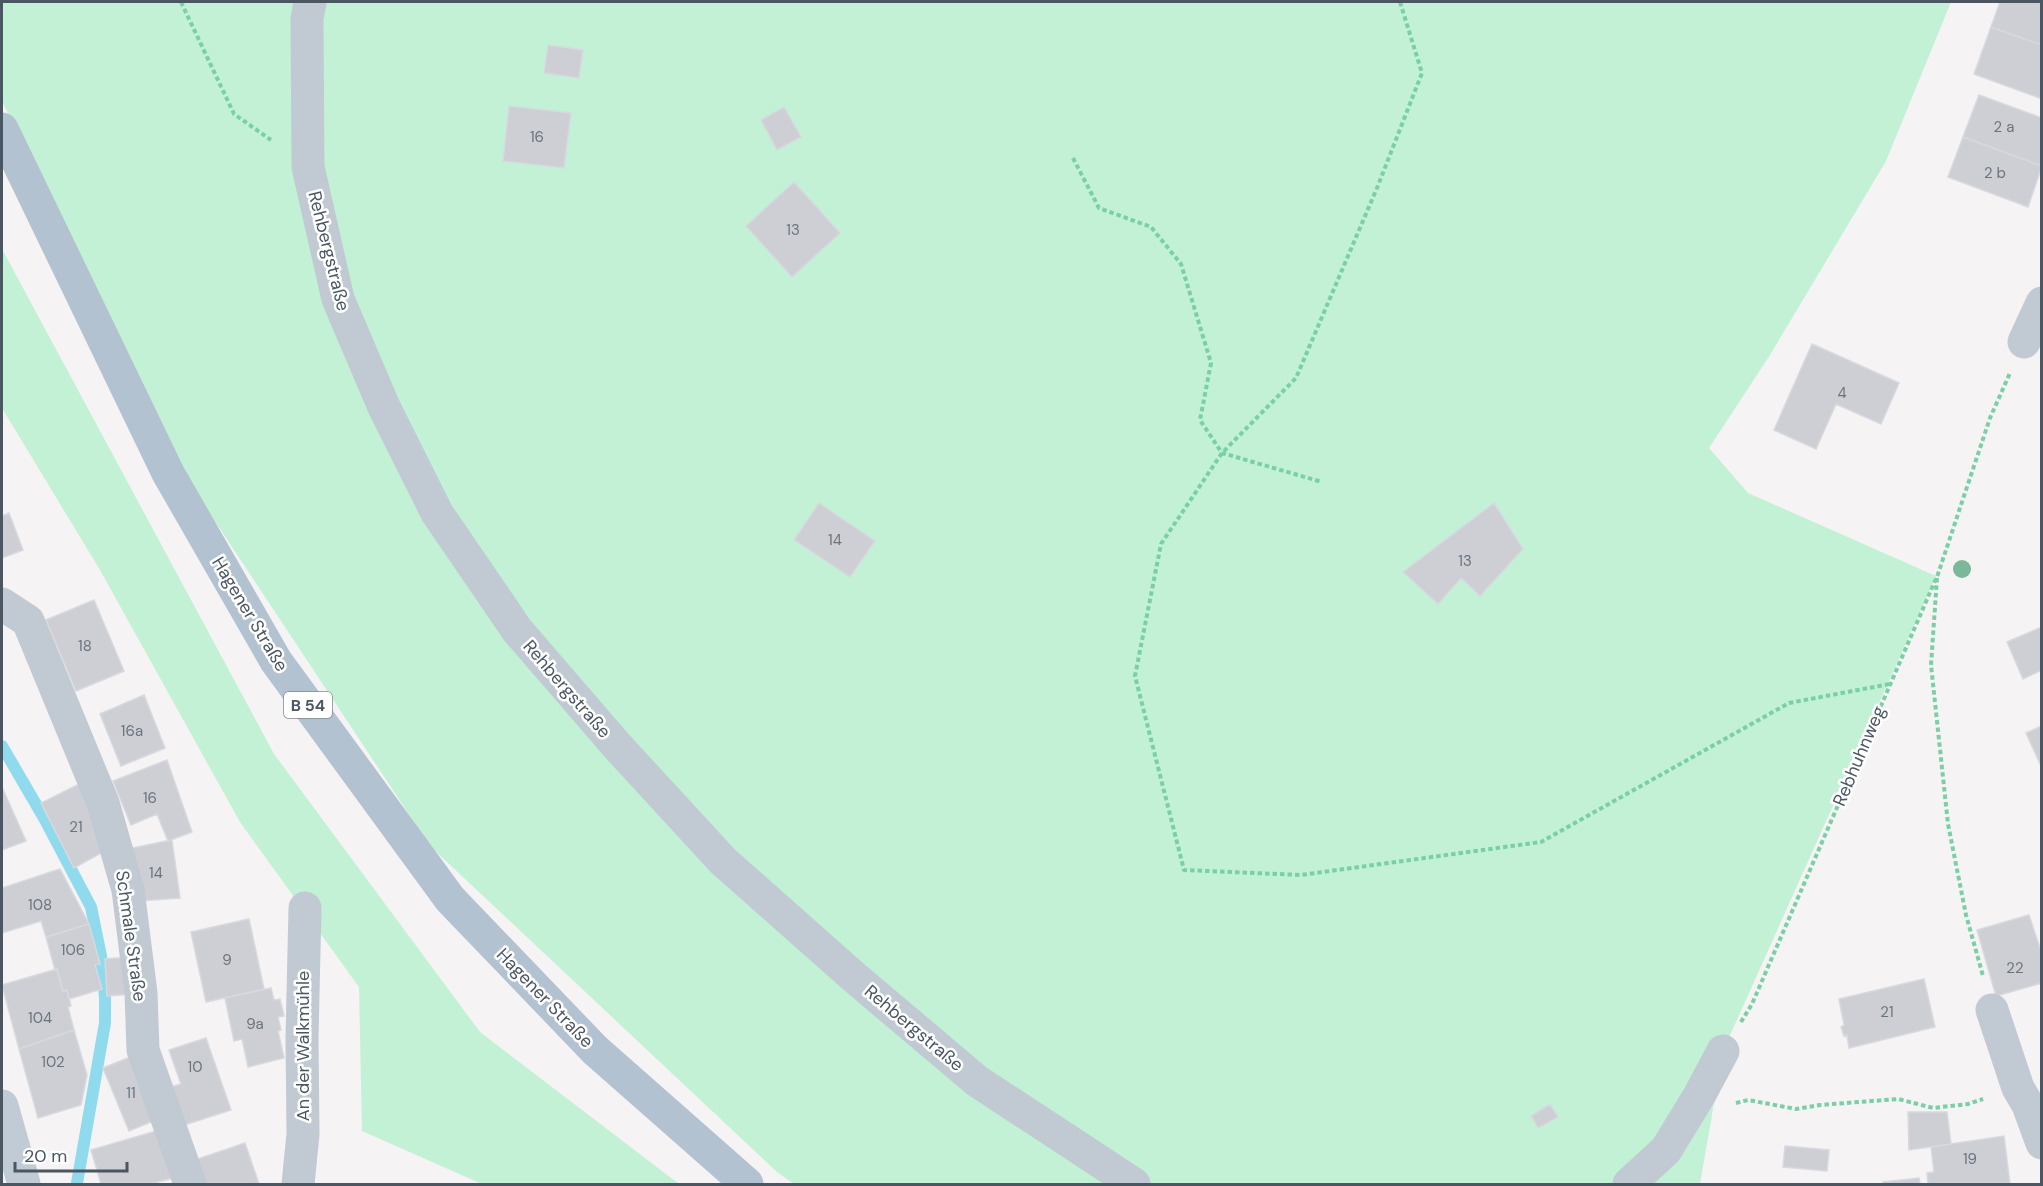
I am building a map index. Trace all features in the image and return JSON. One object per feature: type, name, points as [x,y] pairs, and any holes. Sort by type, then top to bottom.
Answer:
[{"type":"main road","name":"Hagener Straße","points":[[2,129],[168,472],[276,662],[450,899],[595,1050],[747,1185]]},
{"type":"street","name":"Rehbergstraße","points":[[310,2],[307,19],[308,167],[338,299],[384,407],[436,513],[517,630],[618,747],[723,861],[977,1081],[1134,1185]]},
{"type":"street","points":[[2024,342],[2042,303]]},
{"type":"street","name":"Schmale Straße","points":[[2,604],[28,621],[103,803],[128,890],[141,993],[143,1050],[190,1185]]},
{"type":"street","name":"An der Walkmühle","points":[[297,1185],[303,1134],[302,1037],[305,908]]},
{"type":"street","points":[[1992,1010],[2018,1088],[2028,1105],[2042,1143]]},
{"type":"street","points":[[1629,1185],[1666,1150],[1700,1096],[1723,1051]]},
{"type":"street","points":[[2,1106],[24,1185]]},
{"type":"path","points":[[181,2],[234,114],[308,167]]},
{"type":"path","points":[[1400,2],[1422,73],[1377,189],[1296,378],[1222,453],[1161,544],[1135,676],[1184,870],[1301,875],[1541,842],[1789,704],[1890,684]]},
{"type":"path","points":[[1072,158],[1099,208],[1151,227],[1181,264],[1211,363],[1200,420],[1222,453],[1322,482]]},
{"type":"path","name":"Rebhuhnweg","points":[[1723,1051],[1752,1004],[1938,574],[1990,418],[2024,342]]},
{"type":"path","points":[[1938,574],[1931,665],[1948,824],[1966,915],[1992,1010]]},
{"type":"path","points":[[1700,1096],[1720,1106],[1748,1100],[1796,1109],[1820,1104],[1898,1099],[1917,1102],[1933,1108],[1968,1104],[2018,1088]]},
{"type":"green space","points":[[2,2],[1951,2],[1886,161],[1770,355],[1709,448],[1748,493],[1936,576],[1723,1051],[1700,1184],[794,1184],[777,1172],[430,846],[181,470],[2,101]]},
{"type":"green space","points":[[2,249],[274,754],[480,1032],[679,1184],[482,1184],[362,1131],[359,987],[240,822],[100,570],[2,408]]},
{"type":"building","points":[[2000,2],[2042,2],[2042,45],[1991,27]]},
{"type":"building","points":[[1991,27],[2042,45],[2042,99],[1974,74]]},
{"type":"building","points":[[548,45],[583,50],[579,78],[544,73]]},
{"type":"building","points":[[1979,95],[2042,118],[2042,166],[1963,137]]},
{"type":"building","points":[[509,106],[571,113],[564,168],[503,161]]},
{"type":"building","points":[[784,107],[801,137],[777,150],[761,120]]},
{"type":"building","points":[[1963,137],[2042,166],[2028,207],[1948,177]]},
{"type":"building","points":[[794,182],[840,233],[792,277],[746,226]]},
{"type":"building","points":[[1812,344],[1899,383],[1881,424],[1836,404],[1816,449],[1774,430]]},
{"type":"building","points":[[819,503],[875,541],[850,577],[794,540]]},
{"type":"building","points":[[1494,503],[1523,549],[1480,596],[1461,578],[1438,604],[1403,572]]},
{"type":"building","points":[[9,513],[23,550],[2,558],[2,516]]},
{"type":"building","points":[[94,600],[124,671],[76,691],[46,620]]},
{"type":"building","points":[[2042,627],[2042,670],[2023,679],[2007,642]]},
{"type":"building","points":[[144,695],[165,748],[121,766],[100,714]]},
{"type":"building","points":[[2042,726],[2042,766],[2041,766],[2026,733]]},
{"type":"building","points":[[167,760],[192,832],[168,841],[157,814],[131,825],[113,781]]},
{"type":"building","points":[[85,781],[105,851],[74,868],[41,803]]},
{"type":"building","points":[[2,787],[26,841],[2,850]]},
{"type":"building","points":[[172,840],[180,898],[139,901],[132,848]]},
{"type":"building","points":[[60,869],[89,924],[46,937],[41,921],[2,933],[2,888]]},
{"type":"building","points":[[2029,915],[2042,954],[2042,983],[1996,996],[1977,930]]},
{"type":"building","points":[[249,919],[264,989],[206,1002],[191,932]]},
{"type":"building","points":[[89,924],[100,964],[95,965],[102,989],[69,999],[67,990],[63,991],[57,969],[55,970],[46,937]]},
{"type":"building","points":[[129,957],[132,994],[107,996],[105,959]]},
{"type":"building","points":[[57,969],[63,991],[67,990],[71,1006],[68,1007],[74,1030],[19,1049],[2,985]]},
{"type":"building","points":[[1924,979],[1935,1027],[1849,1048],[1847,1035],[1844,1036],[1841,1027],[1844,1025],[1839,999]]},
{"type":"building","points":[[271,988],[274,1000],[280,999],[284,1016],[278,1017],[281,1030],[278,1031],[284,1058],[248,1067],[242,1039],[234,1041],[225,998]]},
{"type":"building","points":[[74,1030],[87,1075],[81,1105],[38,1118],[19,1049]]},
{"type":"building","points":[[206,1038],[231,1110],[184,1125],[171,1087],[181,1084],[169,1050]]},
{"type":"building","points":[[133,1056],[160,1118],[129,1131],[103,1068]]},
{"type":"building","points":[[1550,1104],[1558,1117],[1538,1128],[1531,1116]]},
{"type":"building","points":[[1908,1112],[1947,1112],[1951,1144],[1909,1150]]},
{"type":"building","points":[[163,1129],[177,1177],[150,1184],[101,1184],[91,1150]]},
{"type":"building","points":[[2004,1136],[2010,1184],[1928,1184],[1927,1173],[1934,1172],[1931,1147]]},
{"type":"building","points":[[245,1143],[259,1184],[203,1184],[195,1160]]},
{"type":"building","points":[[1785,1146],[1829,1150],[1827,1171],[1783,1167]]},
{"type":"building","points":[[1919,1178],[1920,1184],[1884,1184],[1883,1182]]},
{"type":"waterway","points":[[2,746],[44,818],[91,907],[101,956],[105,1023],[77,1183]]}]
